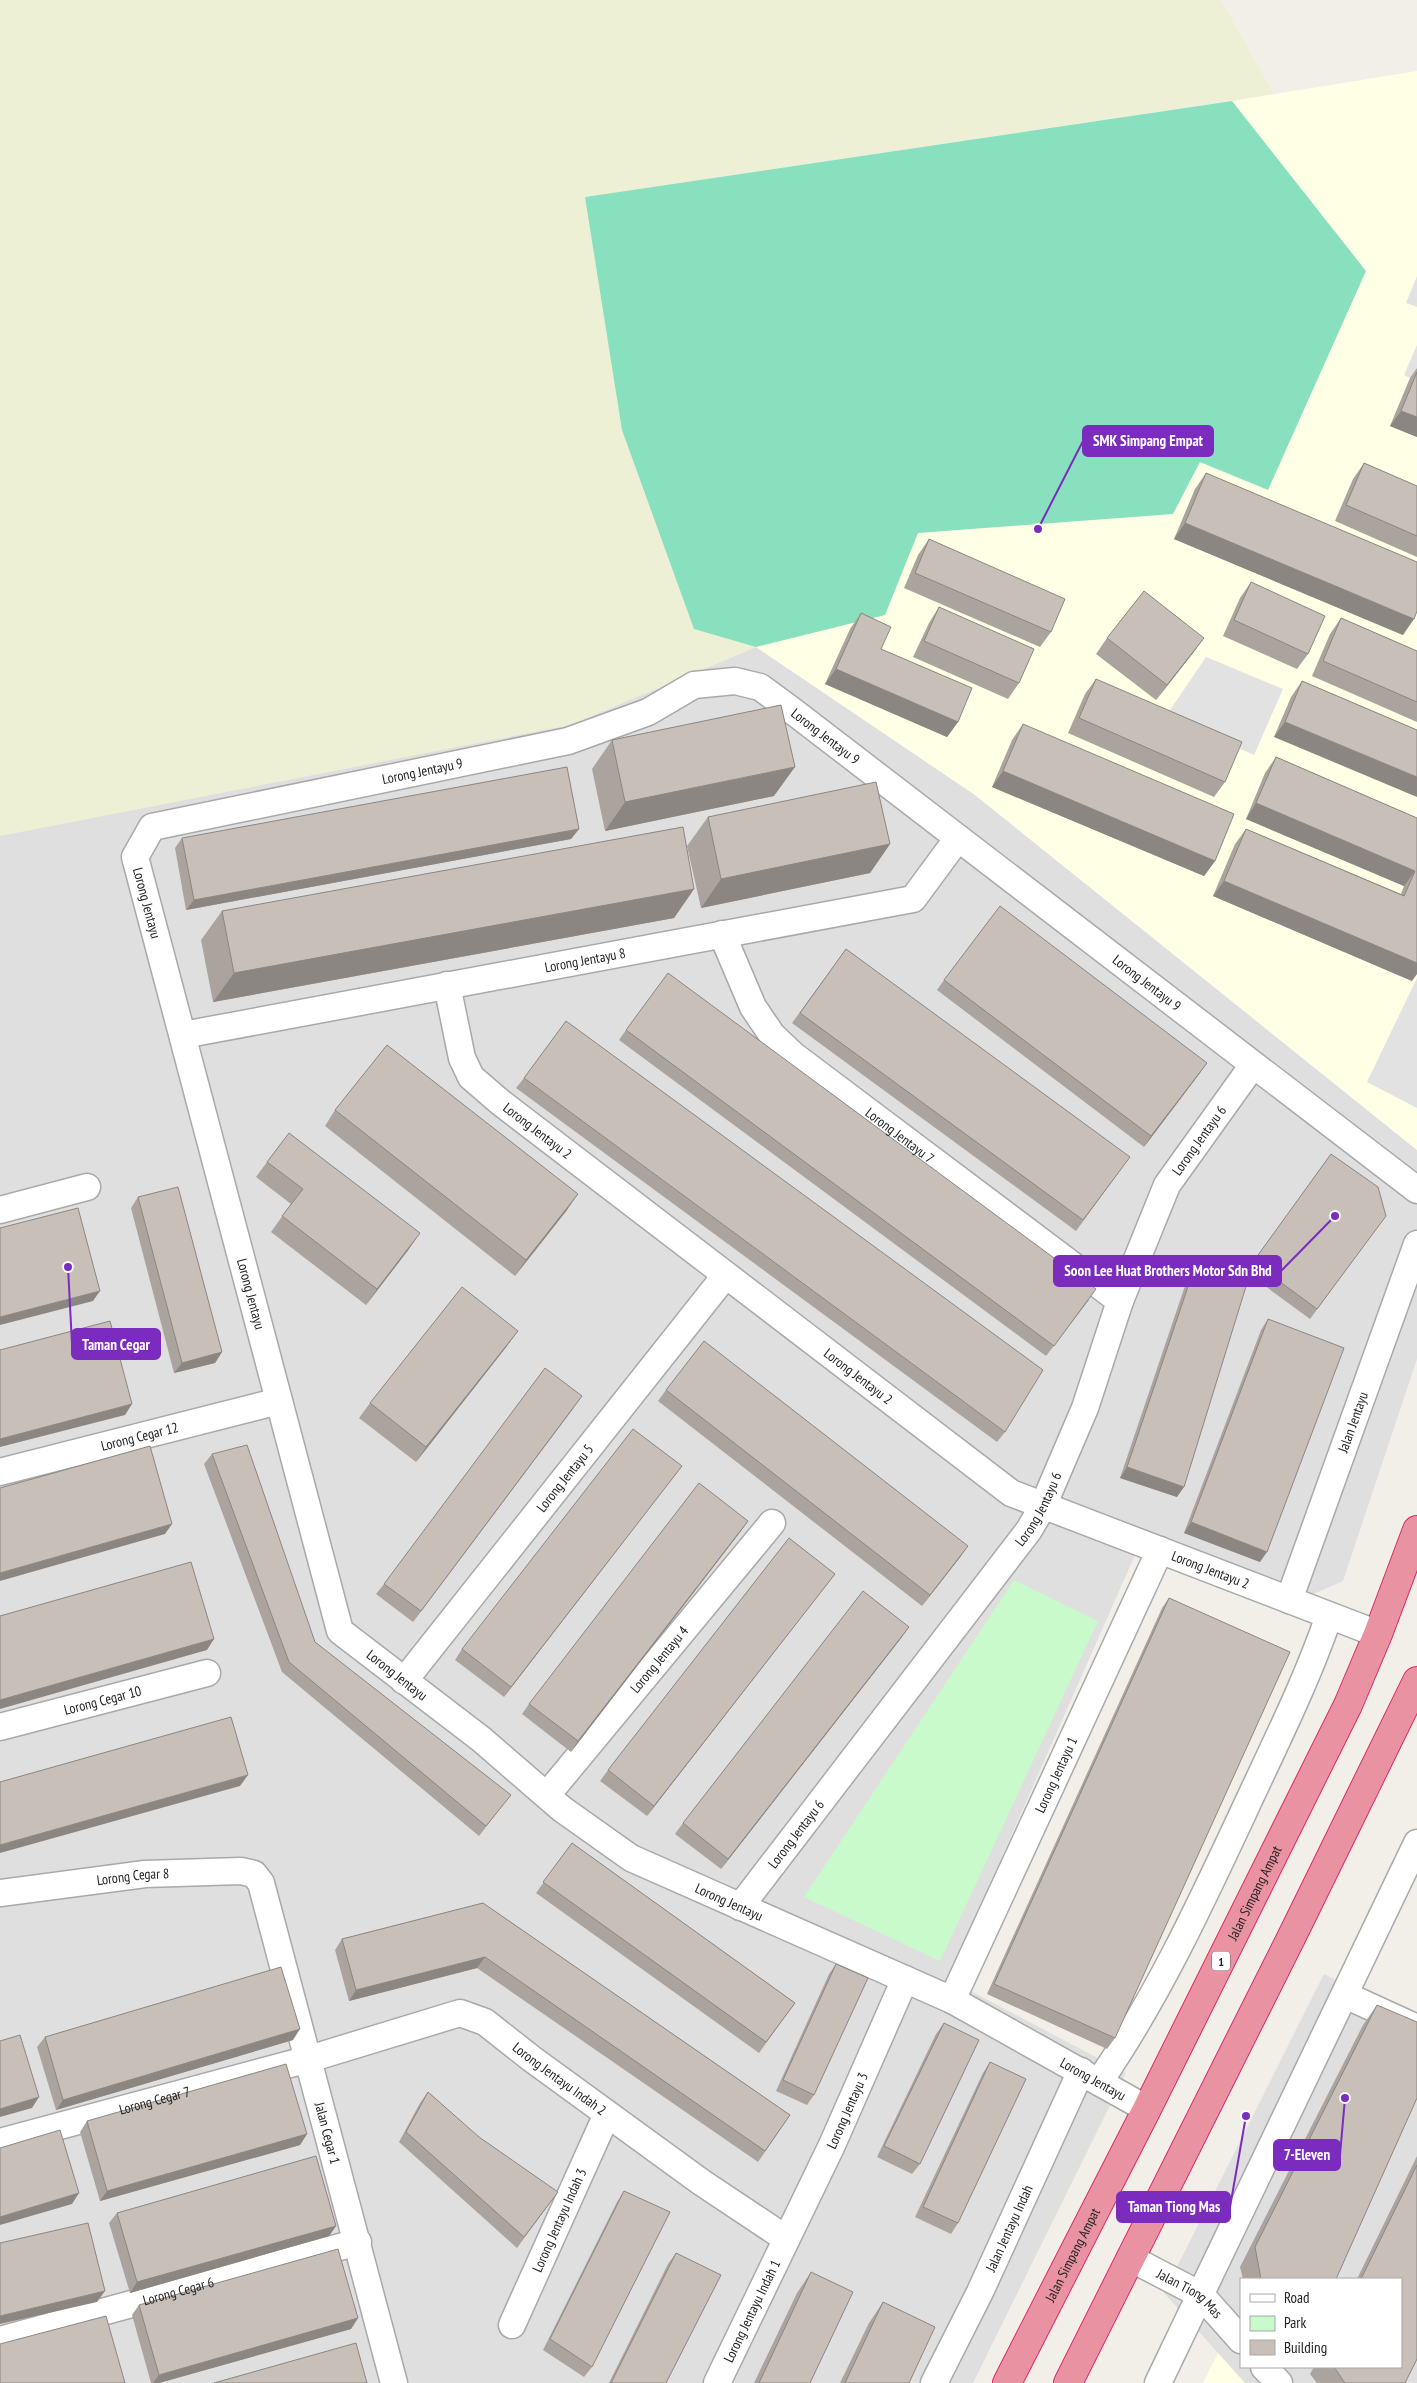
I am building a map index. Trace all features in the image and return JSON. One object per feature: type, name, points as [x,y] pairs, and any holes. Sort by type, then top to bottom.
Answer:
[{"type":"highway","name":"Jalan Simpang Ampat","points":[[1007,2383],[1148,2109],[1348,1705],[1378,1634],[1417,1530]]},
{"type":"highway","points":[[1068,2383],[1417,1681]]},
{"type":"street","name":"Lorong Jentayu 9","points":[[135,857],[152,827],[568,741],[648,712],[694,685],[735,681],[760,687],[1417,1190]]},
{"type":"street","name":"Lorong Jentayu 8","points":[[183,1035],[913,898],[958,838]]},
{"type":"street","name":"Lorong Jentayu","points":[[135,857],[340,1631],[481,1739],[562,1809],[631,1858],[952,2000],[1148,2109]]},
{"type":"street","name":"Lorong Jentayu 7","points":[[722,934],[754,1008],[772,1035],[792,1055],[1120,1302]]},
{"type":"street","name":"Lorong Jentayu 2","points":[[447,985],[462,1058],[471,1077],[500,1102],[725,1276],[1011,1493],[1378,1634]]},
{"type":"street","name":"Lorong Jentayu 6","points":[[740,1907],[1029,1530],[1043,1506],[1085,1408],[1120,1302],[1168,1185],[1252,1065]]},
{"type":"street","points":[[0,1210],[87,1187]]},
{"type":"street","name":"Jalan Jentayu","points":[[1289,1600],[1417,1244]]},
{"type":"street","name":"Lorong Jentayu 5","points":[[404,1681],[725,1276]]},
{"type":"street","name":"Lorong Cegar 12","points":[[0,1472],[279,1401]]},
{"type":"street","name":"Lorong Jentayu 4","points":[[547,1795],[772,1523]]},
{"type":"street","name":"Lorong Jentayu 1","points":[[952,2000],[1160,1550]]},
{"type":"street","name":"Jalan Jentayu Indah","points":[[934,2383],[1090,2077],[1131,2035],[1220,1863],[1312,1665],[1329,1616]]},
{"type":"street","name":"Lorong Cegar 10","points":[[0,1727],[207,1673]]},
{"type":"street","points":[[1158,2383],[1202,2295],[1417,1843]]},
{"type":"street","name":"Lorong Cegar 8","points":[[0,1893],[145,1874],[241,1871],[254,1874],[261,1883]]},
{"type":"street","name":"Jalan Cegar 1","points":[[261,1883],[394,2383]]},
{"type":"street","name":"Lorong Jentayu 3","points":[[785,2238],[832,2144],[905,1978]]},
{"type":"street","points":[[1345,1995],[1417,2028]]},
{"type":"street","name":"Lorong Jentayu Indah 2","points":[[309,2059],[460,2013],[484,2022],[701,2182],[785,2238]]},
{"type":"street","name":"Lorong Cegar 7","points":[[0,2142],[309,2059]]},
{"type":"street","name":"Lorong Jentayu Indah 3","points":[[512,2326],[607,2114]]},
{"type":"street","name":"Lorong Jentayu Indah 1","points":[[717,2383],[785,2238]]},
{"type":"street","name":"Lorong Cegar 6","points":[[0,2340],[358,2242]]},
{"type":"street","name":"Jalan Tiong Mas","points":[[1130,2258],[1202,2295],[1240,2339]]},
{"type":"street","points":[[1265,2368],[1279,2383]]},
{"type":"shaded area","points":[[0,0],[1221,0],[1274,94],[585,197],[694,629],[756,647],[570,725],[0,836]]},
{"type":"shaded area","points":[[1417,71],[1417,1150],[975,795],[756,647],[694,629],[585,197],[1232,101]]},
{"type":"shaded area","points":[[1417,276],[1417,307],[1406,303]]},
{"type":"shaded area","points":[[1417,345],[1417,381],[1404,375]]},
{"type":"shaded area","points":[[756,647],[975,795],[1417,1150],[1417,1359],[1343,1581],[1302,1599],[1146,1530],[948,1979],[1126,2073],[973,2383],[0,2383],[0,831],[570,725]]},
{"type":"shaded area","points":[[1206,657],[1283,689],[1254,755],[1166,716]]},
{"type":"shaded area","points":[[1417,978],[1417,1108],[1367,1082]]},
{"type":"shaded area","points":[[1324,1974],[1417,2018],[1417,2383],[1245,2383],[1164,2293]]},
{"type":"shaded area","points":[[1218,2353],[1245,2383],[1203,2383]]},
{"type":"green space","points":[[1232,101],[1366,271],[1268,490],[1200,462],[1173,514],[918,533],[885,615],[756,647],[694,629],[622,430],[585,197]]},
{"type":"green space","points":[[1014,1580],[1098,1621],[940,1961],[804,1897]]},
{"type":"building","points":[[1417,372],[1417,417],[1401,411]]},
{"type":"building","points":[[1364,463],[1417,486],[1417,536],[1346,505]]},
{"type":"building","points":[[1206,473],[1417,562],[1417,611],[1414,619],[1185,523]]},
{"type":"building","points":[[929,539],[1065,599],[1051,632],[915,573]]},
{"type":"building","points":[[1251,582],[1325,616],[1308,654],[1234,620]]},
{"type":"building","points":[[1144,591],[1204,638],[1167,685],[1107,638]]},
{"type":"building","points":[[939,607],[1034,649],[1019,683],[924,641]]},
{"type":"building","points":[[861,613],[891,627],[881,649],[972,688],[958,722],[836,669]]},
{"type":"building","points":[[1341,618],[1417,651],[1417,702],[1323,661]]},
{"type":"building","points":[[1096,679],[1242,742],[1225,782],[1079,718]]},
{"type":"building","points":[[1302,681],[1417,730],[1417,777],[1285,722]]},
{"type":"building","points":[[781,705],[795,767],[625,802],[612,740]]},
{"type":"building","points":[[1023,724],[1234,814],[1215,861],[1003,771]]},
{"type":"building","points":[[1276,757],[1417,818],[1417,963],[1224,881],[1246,829],[1404,896],[1415,871],[1256,803]]},
{"type":"building","points":[[567,767],[579,829],[194,900],[182,838]]},
{"type":"building","points":[[876,782],[890,844],[721,879],[708,817]]},
{"type":"building","points":[[683,827],[694,889],[234,973],[222,911]]},
{"type":"building","points":[[1000,906],[1207,1063],[1151,1136],[944,980]]},
{"type":"building","points":[[846,949],[1130,1157],[1083,1220],[800,1013]]},
{"type":"building","points":[[668,973],[1096,1289],[1054,1346],[626,1030]]},
{"type":"building","points":[[566,1021],[1043,1370],[1005,1432],[524,1078]]},
{"type":"building","points":[[387,1045],[578,1194],[526,1260],[335,1110]]},
{"type":"building","points":[[289,1133],[420,1233],[377,1289],[282,1216],[303,1189],[267,1162]]},
{"type":"building","points":[[1331,1154],[1378,1187],[1386,1216],[1317,1309],[1253,1262]]},
{"type":"building","points":[[178,1187],[222,1352],[182,1363],[138,1197]]},
{"type":"building","points":[[78,1208],[100,1291],[0,1317],[0,1228]]},
{"type":"building","points":[[1196,1263],[1248,1280],[1184,1487],[1127,1467]]},
{"type":"building","points":[[462,1287],[518,1331],[426,1447],[370,1403]]},
{"type":"building","points":[[1268,1319],[1344,1348],[1267,1552],[1191,1522]]},
{"type":"building","points":[[110,1321],[132,1404],[0,1439],[0,1350]]},
{"type":"building","points":[[704,1341],[968,1546],[930,1595],[666,1390]]},
{"type":"building","points":[[545,1368],[582,1396],[421,1611],[384,1584]]},
{"type":"building","points":[[633,1429],[682,1466],[511,1687],[462,1649]]},
{"type":"building","points":[[247,1445],[315,1642],[511,1795],[486,1826],[289,1662],[212,1454]]},
{"type":"building","points":[[150,1446],[172,1524],[0,1573],[0,1488]]},
{"type":"building","points":[[699,1483],[748,1521],[578,1741],[529,1704]]},
{"type":"building","points":[[789,1538],[835,1574],[654,1806],[608,1770]]},
{"type":"building","points":[[191,1562],[214,1639],[0,1700],[0,1616]]},
{"type":"building","points":[[863,1591],[909,1627],[728,1859],[683,1823]]},
{"type":"building","points":[[1169,1598],[1290,1652],[1115,2038],[994,1984]]},
{"type":"building","points":[[231,1717],[248,1775],[0,1845],[0,1782]]},
{"type":"building","points":[[572,1843],[795,2003],[766,2042],[543,1882]]},
{"type":"building","points":[[483,1903],[790,2115],[765,2151],[485,1957],[356,1990],[342,1939]]},
{"type":"building","points":[[836,1964],[868,1978],[814,2095],[783,2080]]},
{"type":"building","points":[[281,1967],[300,2029],[63,2100],[45,2037]]},
{"type":"building","points":[[1377,2005],[1417,2022],[1417,2098],[1336,2278],[1261,2278],[1255,2247]]},
{"type":"building","points":[[944,2023],[979,2040],[920,2164],[884,2146]]},
{"type":"building","points":[[20,2035],[39,2097],[0,2109],[0,2041]]},
{"type":"building","points":[[990,2062],[1026,2079],[958,2223],[923,2207]]},
{"type":"building","points":[[286,2064],[307,2134],[107,2191],[87,2121]]},
{"type":"building","points":[[428,2092],[479,2137],[558,2192],[524,2237],[406,2132]]},
{"type":"building","points":[[60,2130],[79,2193],[0,2217],[0,2148]]},
{"type":"building","points":[[316,2156],[336,2226],[137,2282],[117,2213]]},
{"type":"building","points":[[1417,2165],[1417,2359],[1405,2383],[1345,2383],[1335,2368],[1402,2368],[1402,2278],[1361,2278]]},
{"type":"building","points":[[624,2191],[670,2212],[592,2367],[550,2339]]},
{"type":"building","points":[[88,2223],[105,2291],[0,2316],[0,2243]]},
{"type":"building","points":[[338,2249],[358,2318],[159,2375],[139,2305]]},
{"type":"building","points":[[676,2253],[721,2275],[666,2383],[611,2383]]},
{"type":"building","points":[[811,2272],[853,2292],[810,2383],[759,2383]]},
{"type":"building","points":[[883,2302],[935,2327],[909,2383],[845,2383]]},
{"type":"building","points":[[106,2316],[125,2383],[0,2383],[0,2344]]},
{"type":"building","points":[[356,2343],[367,2383],[214,2383]]},
{"type":"place","name":"SMK Simpang Empat","points":[[1038,529]]},
{"type":"place","name":"Soon Lee Huat Brothers Motor Sdn Bhd","points":[[1335,1216]]},
{"type":"place","name":"Taman Cegar","points":[[68,1267]]},
{"type":"place","name":"7-Eleven","points":[[1345,2098]]},
{"type":"place","name":"Taman Tiong Mas","points":[[1246,2116]]}]
